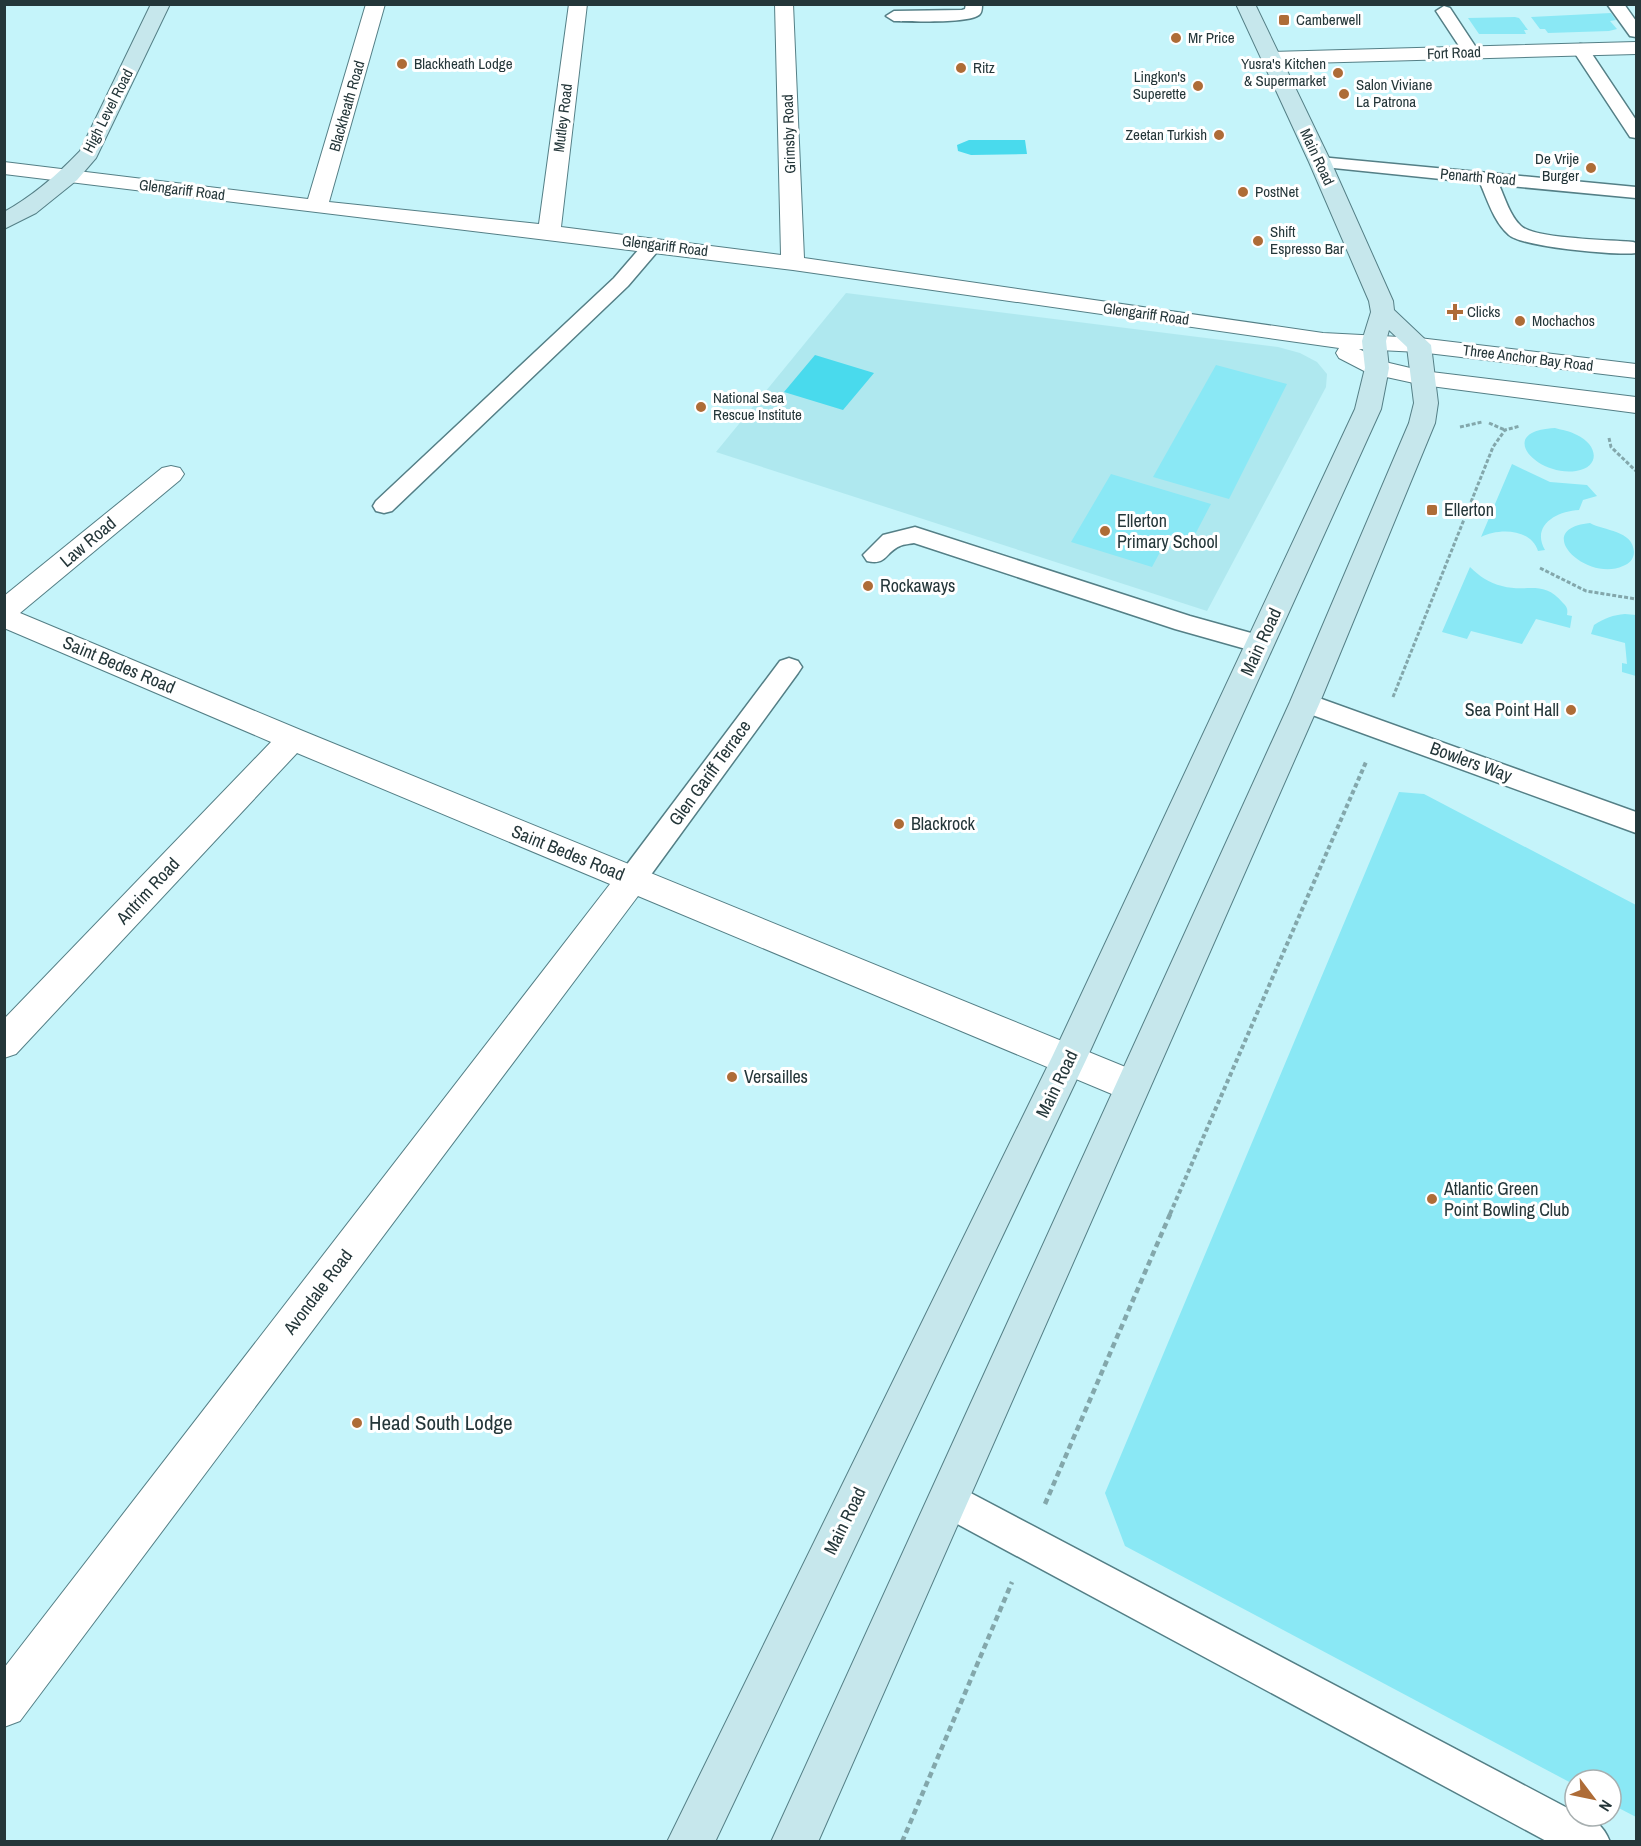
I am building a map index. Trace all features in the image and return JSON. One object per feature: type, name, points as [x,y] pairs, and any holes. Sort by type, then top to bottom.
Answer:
[{"type":"main road","name":"High Level Road","points":[[4,222],[28,208],[69,175],[89,154],[161,4]]},
{"type":"main road","name":"Main Road","points":[[690,1842],[1068,1060],[1368,409],[1383,312],[1381,301],[1320,162],[1245,4]]},
{"type":"main road","name":"Main Road","points":[[1383,312],[1419,345]]},
{"type":"main road","points":[[794,1842],[1305,702],[1422,423],[1426,403],[1419,345]]},
{"type":"street","name":"Blackheath Road","points":[[317,207],[376,4]]},
{"type":"street","name":"Mutley Road","points":[[549,232],[578,4]]},
{"type":"street","name":"Grimsby Road","points":[[784,4],[793,262]]},
{"type":"street","name":"Fort Road","points":[[1271,58],[1636,48]]},
{"type":"street","name":"Glengariff Road","points":[[4,168],[793,262],[1323,340],[1376,354]]},
{"type":"street","name":"Three Anchor Bay Road","points":[[1376,354],[1419,345],[1636,371]]},
{"type":"street","name":"Three Anchor Bay Road","points":[[1376,354],[1423,378],[1636,405]]},
{"type":"street","name":"Law Road","points":[[4,611],[171,474]]},
{"type":"street","name":"Saint Bedes Road","points":[[4,617],[292,739],[1132,1086]]},
{"type":"street","name":"Antrim Road","points":[[4,1043],[292,739]]},
{"type":"street","name":"Avondale Road","points":[[4,1705],[632,879]]},
{"type":"lane","points":[[894,16],[963,15],[973,12],[974,4]]},
{"type":"lane","points":[[1614,4],[1636,32]]},
{"type":"lane","points":[[1441,7],[1471,52]]},
{"type":"lane","points":[[1580,49],[1636,133]]},
{"type":"lane","name":"Penarth Road","points":[[1320,162],[1636,192]]},
{"type":"lane","points":[[1487,178],[1507,221],[1518,233],[1536,238],[1633,248]]},
{"type":"lane","points":[[384,506],[621,282],[653,245]]},
{"type":"lane","points":[[875,555],[891,540],[915,535],[1184,622],[1260,644]]},
{"type":"lane","name":"Glen Gariff Terrace","points":[[632,879],[789,668]]},
{"type":"lane","name":"Bowlers Way","points":[[1305,702],[1636,823]]},
{"type":"lane","points":[[948,1498],[1590,1842]]},
{"type":"path","points":[[1458,428],[1486,422],[1505,430],[1525,425]]},
{"type":"path","points":[[1608,428],[1611,447],[1636,471]]},
{"type":"path","points":[[902,1842],[1029,1541],[1381,728],[1493,447],[1505,430]]},
{"type":"path","points":[[1540,568],[1569,586],[1607,598],[1636,599]]},
{"type":"shaded area","points":[[1611,13],[1616,20],[1610,21],[1617,29],[1609,31],[1548,33],[1545,29],[1540,29],[1531,17]]},
{"type":"shaded area","points":[[1468,18],[1519,18],[1528,30],[1524,30],[1526,34],[1479,34]]},
{"type":"shaded area","points":[[969,140],[1025,140],[1027,154],[971,155],[958,151],[957,145]]},
{"type":"shaded area","name":"Ellerton Primary School","points":[[846,293],[1278,347],[1300,353],[1317,362],[1327,374],[1326,387],[1207,611],[716,452]]},
{"type":"shaded area","points":[[815,355],[874,373],[843,410],[784,392]]},
{"type":"shaded area","points":[[1216,365],[1287,384],[1229,499],[1153,477]]},
{"type":"shaded area","points":[[1555,428],[1574,434],[1589,444],[1594,455],[1590,465],[1576,471],[1561,471],[1536,461],[1528,453],[1525,445],[1527,437],[1537,431]]},
{"type":"shaded area","points":[[1512,464],[1550,482],[1587,485],[1597,496],[1583,500],[1579,510],[1562,513],[1548,521],[1541,534],[1545,550],[1538,551],[1529,538],[1513,532],[1496,532],[1481,537]]},
{"type":"shaded area","points":[[1111,474],[1211,504],[1188,548],[1166,541],[1152,567],[1071,542]]},
{"type":"shaded area","points":[[1590,523],[1617,532],[1629,539],[1634,552],[1631,561],[1623,566],[1609,569],[1594,567],[1570,553],[1565,544],[1565,535],[1573,527]]},
{"type":"shaded area","points":[[1470,567],[1484,579],[1497,585],[1549,591],[1565,606],[1567,615],[1572,616],[1570,628],[1536,619],[1522,644],[1471,631],[1467,639],[1442,632]]},
{"type":"shaded area","points":[[1636,615],[1636,676],[1622,672],[1622,663],[1627,664],[1625,643],[1591,634],[1594,625],[1613,616]]},
{"type":"shaded area","name":"Atlantic Green Point Bowling Club","points":[[1399,792],[1424,794],[1636,905],[1636,1817],[1623,1810],[1623,1768],[1563,1768],[1563,1779],[1125,1546],[1105,1493]]},
{"type":"place","name":"Camberwell","points":[[1284,20]]},
{"type":"place","name":"Mr Price","points":[[1176,38]]},
{"type":"place","name":"Blackheath Lodge","points":[[402,64]]},
{"type":"place","name":"Ritz","points":[[961,68]]},
{"type":"place","name":"Yusra's Kitchen & Supermarket","points":[[1338,73]]},
{"type":"place","name":"Lingkon's Superette","points":[[1198,86]]},
{"type":"place","name":"Salon Viviane La Patrona","points":[[1344,94]]},
{"type":"place","name":"Zeetan Turkish","points":[[1219,135]]},
{"type":"place","name":"De Vrije Burger","points":[[1591,168]]},
{"type":"place","name":"PostNet","points":[[1243,192]]},
{"type":"place","name":"Shift Espresso Bar","points":[[1258,241]]},
{"type":"place","name":"Clicks","points":[[1455,312]]},
{"type":"place","name":"Mochachos","points":[[1520,321]]},
{"type":"place","name":"National Sea Rescue Institute","points":[[701,407]]},
{"type":"place","name":"Ellerton","points":[[1432,510]]},
{"type":"place","name":"Ellerton Primary School","points":[[1105,531]]},
{"type":"place","name":"Rockaways","points":[[868,586]]},
{"type":"place","name":"Sea Point Hall","points":[[1571,710]]},
{"type":"place","name":"Blackrock","points":[[899,824]]},
{"type":"place","name":"Versailles","points":[[732,1077]]},
{"type":"place","name":"Atlantic Green Point Bowling Club","points":[[1432,1199]]},
{"type":"place","name":"Head South Lodge","points":[[357,1423]]}]
